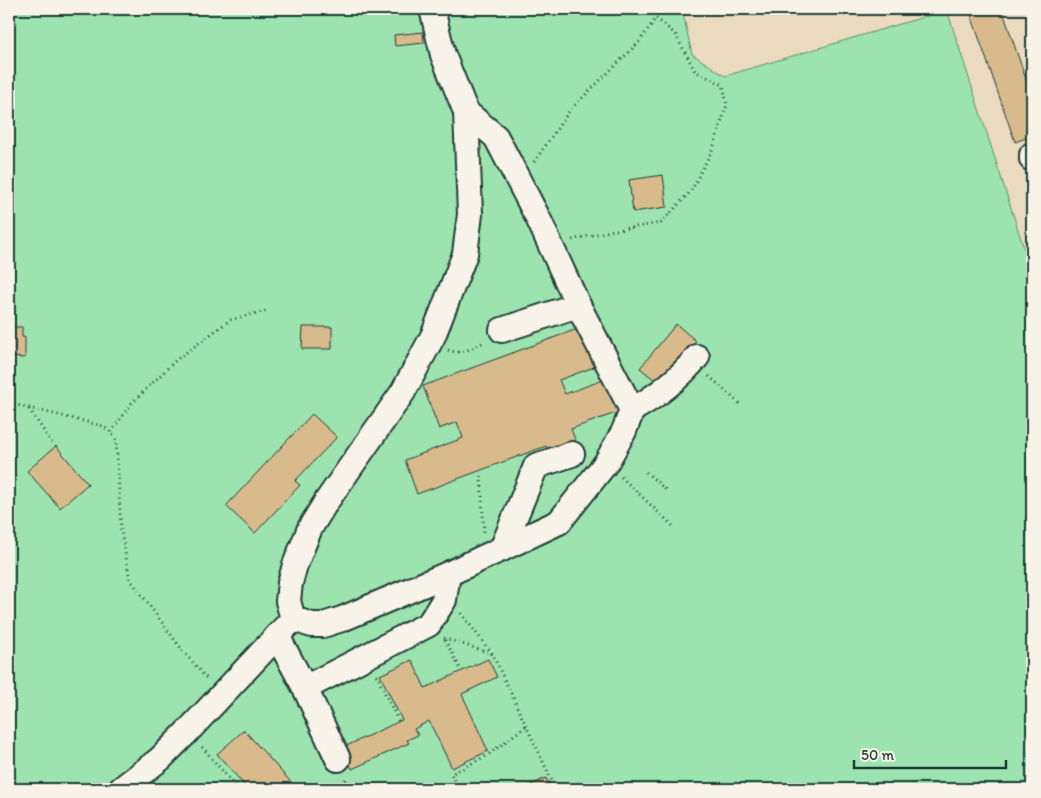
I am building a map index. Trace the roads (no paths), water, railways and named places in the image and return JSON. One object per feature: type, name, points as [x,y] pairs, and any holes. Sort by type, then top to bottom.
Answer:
[{"type":"lane","points":[[338,759],[306,688],[285,628],[290,583],[310,528],[403,392],[433,336],[465,254],[470,214],[466,112],[443,55],[432,9]]},
{"type":"lane","points":[[466,112],[496,137],[552,245],[578,304],[632,410]]},
{"type":"lane","points":[[502,330],[578,304]]},
{"type":"lane","points":[[122,789],[160,759],[285,628],[323,625],[342,619],[448,574],[559,522],[606,463],[624,431],[632,410],[656,396],[689,368],[697,357]]},
{"type":"lane","points":[[493,553],[536,466],[572,454]]},
{"type":"lane","points":[[306,688],[429,624],[438,610],[448,574]]}]
